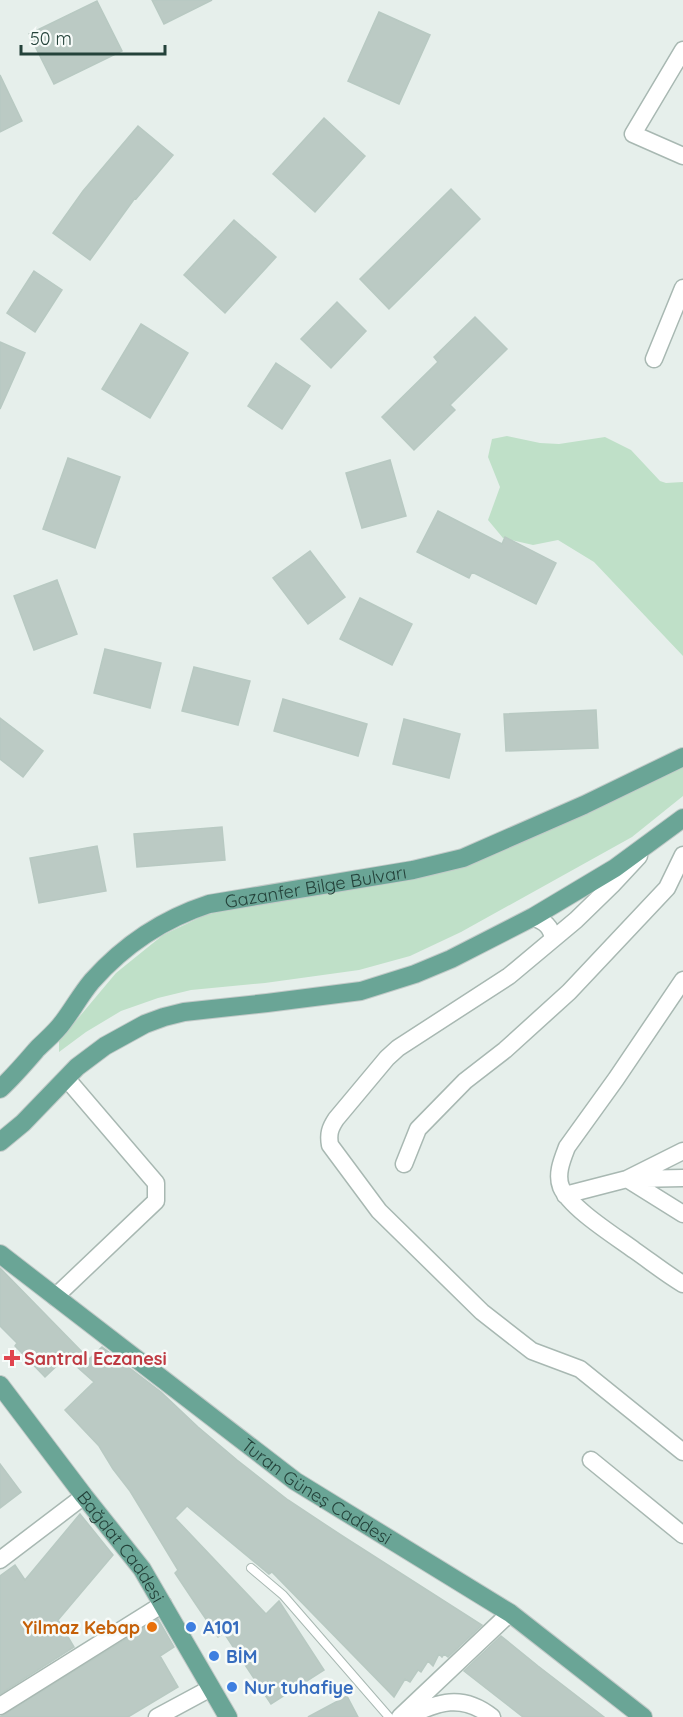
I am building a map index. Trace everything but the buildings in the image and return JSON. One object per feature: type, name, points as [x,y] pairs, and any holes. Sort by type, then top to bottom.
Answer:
[{"type":"main road","name":"Gazanfer Bilge Bulvarı","points":[[0,1089],[62,1024],[90,983],[115,957],[156,926],[209,904],[413,870],[463,858],[584,805],[683,757]]},
{"type":"main road","points":[[0,1142],[23,1123],[77,1067],[122,1036],[164,1017],[184,1012],[361,991],[389,983],[451,959],[533,917],[615,868],[683,818]]},
{"type":"main road","name":"Turan Güneş Caddesi","points":[[0,1254],[295,1481],[510,1613],[643,1717]]},
{"type":"main road","name":"Bağdat Caddesi","points":[[0,1385],[142,1569],[228,1717]]},
{"type":"street","points":[[683,50],[633,134],[683,156]]},
{"type":"street","points":[[654,358],[683,288]]},
{"type":"street","points":[[653,841],[576,920],[509,976],[406,1042],[387,1058],[336,1119],[328,1137],[330,1145],[380,1210],[482,1312],[532,1351],[579,1369],[683,1452]]},
{"type":"street","points":[[404,1164],[418,1129],[465,1081],[505,1050],[569,992],[667,888],[683,855]]},
{"type":"street","points":[[533,917],[548,925],[553,939]]},
{"type":"street","points":[[683,980],[567,1147],[559,1176],[565,1195],[585,1214],[683,1284]]},
{"type":"street","points":[[55,1297],[156,1201],[156,1183],[67,1079]]},
{"type":"street","points":[[565,1195],[627,1179],[683,1151]]},
{"type":"street","points":[[627,1179],[683,1178]]},
{"type":"street","points":[[627,1179],[683,1214]]},
{"type":"street","points":[[591,1460],[683,1535]]},
{"type":"street","points":[[0,1560],[84,1496]]},
{"type":"street","points":[[0,1706],[163,1604]]},
{"type":"street","points":[[400,1717],[510,1613]]},
{"type":"street","points":[[157,1717],[211,1688]]},
{"type":"street","points":[[406,1717],[442,1704],[460,1701],[475,1706],[492,1717]]},
{"type":"lane","points":[[251,1568],[283,1594],[389,1717]]},
{"type":"green space","points":[[507,436],[540,443],[559,444],[605,437],[631,450],[660,481],[683,482],[683,656],[594,562],[558,540],[533,545],[503,538],[488,520],[500,487],[488,457],[492,439]]},
{"type":"green space","points":[[683,763],[683,796],[632,837],[461,932],[410,956],[359,970],[191,990],[158,998],[121,1011],[59,1052],[59,1041],[116,973],[163,935],[203,916],[248,902],[440,871]]},
{"type":"place","name":"Santral Eczanesi","points":[[12,1358]]},
{"type":"place","name":"Yilmaz Kebap","points":[[152,1627]]},
{"type":"place","name":"A101","points":[[191,1627]]},
{"type":"place","name":"BİM","points":[[214,1656]]},
{"type":"place","name":"Nur tuhafiye","points":[[232,1687]]}]
